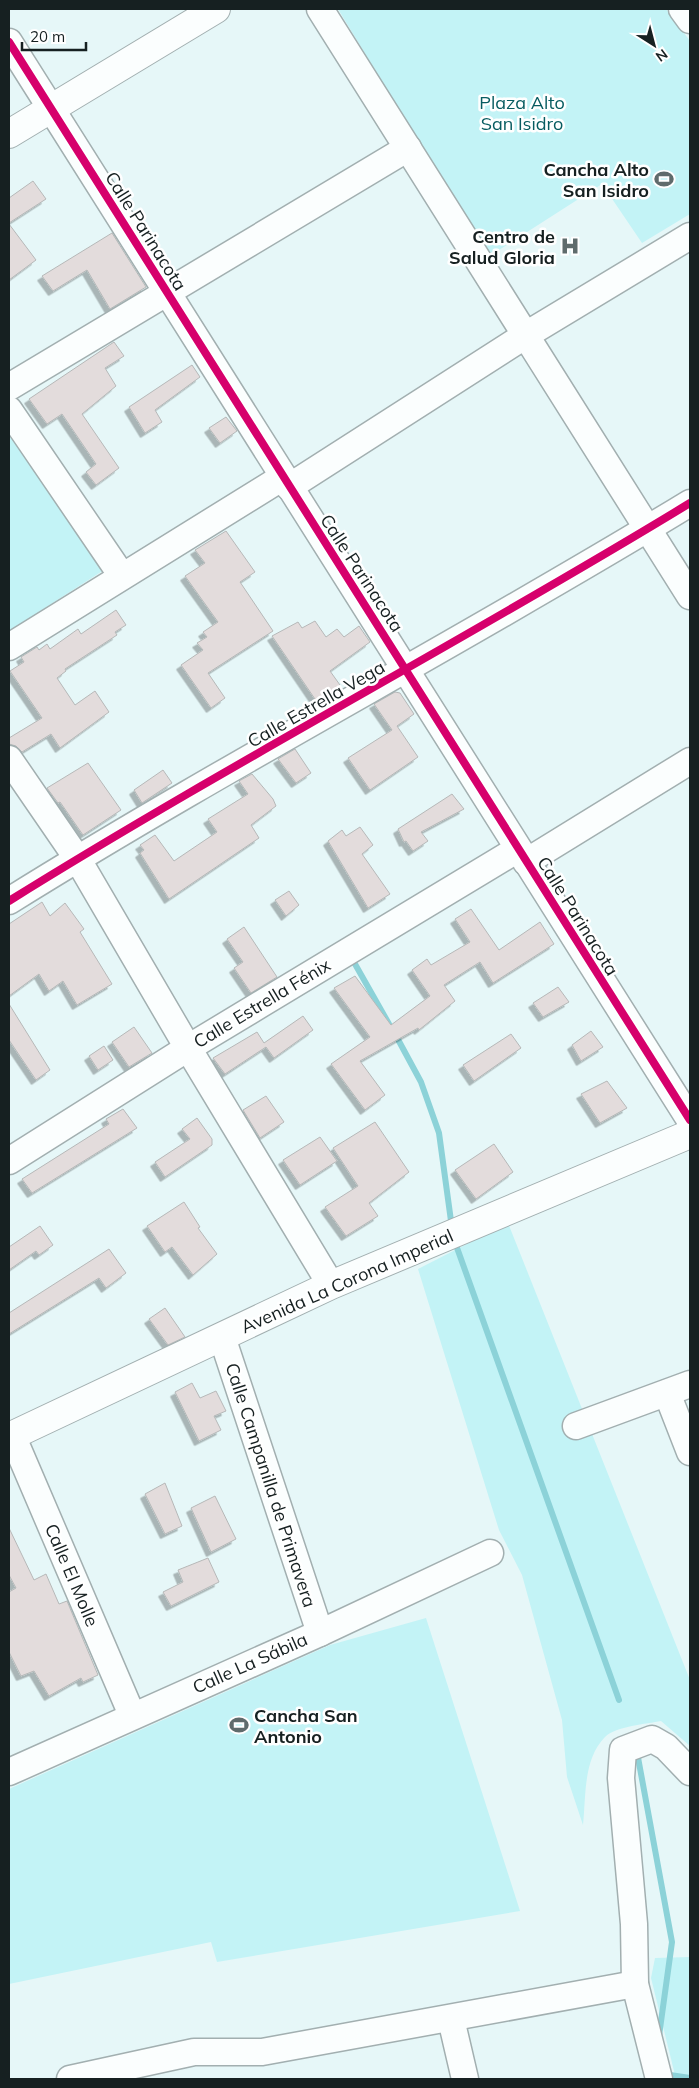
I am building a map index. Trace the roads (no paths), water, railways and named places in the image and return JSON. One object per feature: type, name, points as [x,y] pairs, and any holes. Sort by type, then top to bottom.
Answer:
[{"type":"street","points":[[9,134],[216,9]]},
{"type":"street","points":[[320,9],[690,596]]},
{"type":"street","points":[[682,9],[690,20]]},
{"type":"street","name":"Calle Parinacota","points":[[9,42],[690,1120]]},
{"type":"street","points":[[9,388],[408,148]]},
{"type":"street","points":[[9,647],[122,576],[286,482],[690,236]]},
{"type":"street","points":[[9,410],[122,576]]},
{"type":"street","name":"Calle Estrella Vega","points":[[9,901],[77,858],[406,670],[690,503]]},
{"type":"street","points":[[9,759],[77,858],[188,1048],[331,1285]]},
{"type":"street","name":"Calle Estrella Fénix","points":[[9,1160],[188,1048],[690,761]]},
{"type":"street","name":"Avenida La Corona Imperial","points":[[10,1436],[331,1285],[690,1134]]},
{"type":"street","name":"Calle Campanilla de Primavera","points":[[222,1336],[320,1633]]},
{"type":"street","points":[[576,1426],[678,1389],[690,1452]]},
{"type":"street","name":"Calle El Molle","points":[[10,1436],[132,1715]]},
{"type":"street","name":"Calle La Sábila","points":[[9,1772],[132,1715],[320,1633],[490,1553]]},
{"type":"street","points":[[659,2079],[635,1984],[634,1924],[621,1778],[623,1750],[652,1739],[666,1747],[690,1772]]},
{"type":"street","points":[[70,2079],[194,2052],[262,2052],[635,1984]]},
{"type":"street","points":[[451,2019],[465,2079]]},
{"type":"waterway","points":[[355,964],[389,1024]]},
{"type":"waterway","points":[[394,1032],[421,1082],[439,1133],[451,1221]]},
{"type":"waterway","points":[[456,1245],[619,1700]]},
{"type":"waterway","points":[[637,1752],[672,1942],[659,2036]]},
{"type":"waterway","points":[[665,2072],[670,2075],[690,2078]]},
{"type":"place","name":"Cancha Alto San Isidro","points":[[664,179]]},
{"type":"place","name":"Centro de Salud Gloria","points":[[570,246]]},
{"type":"place","name":"Cancha San Antonio","points":[[239,1725]]},
{"type":"park label","name":"Plaza Alto San Isidro","points":[[522,112]]}]
